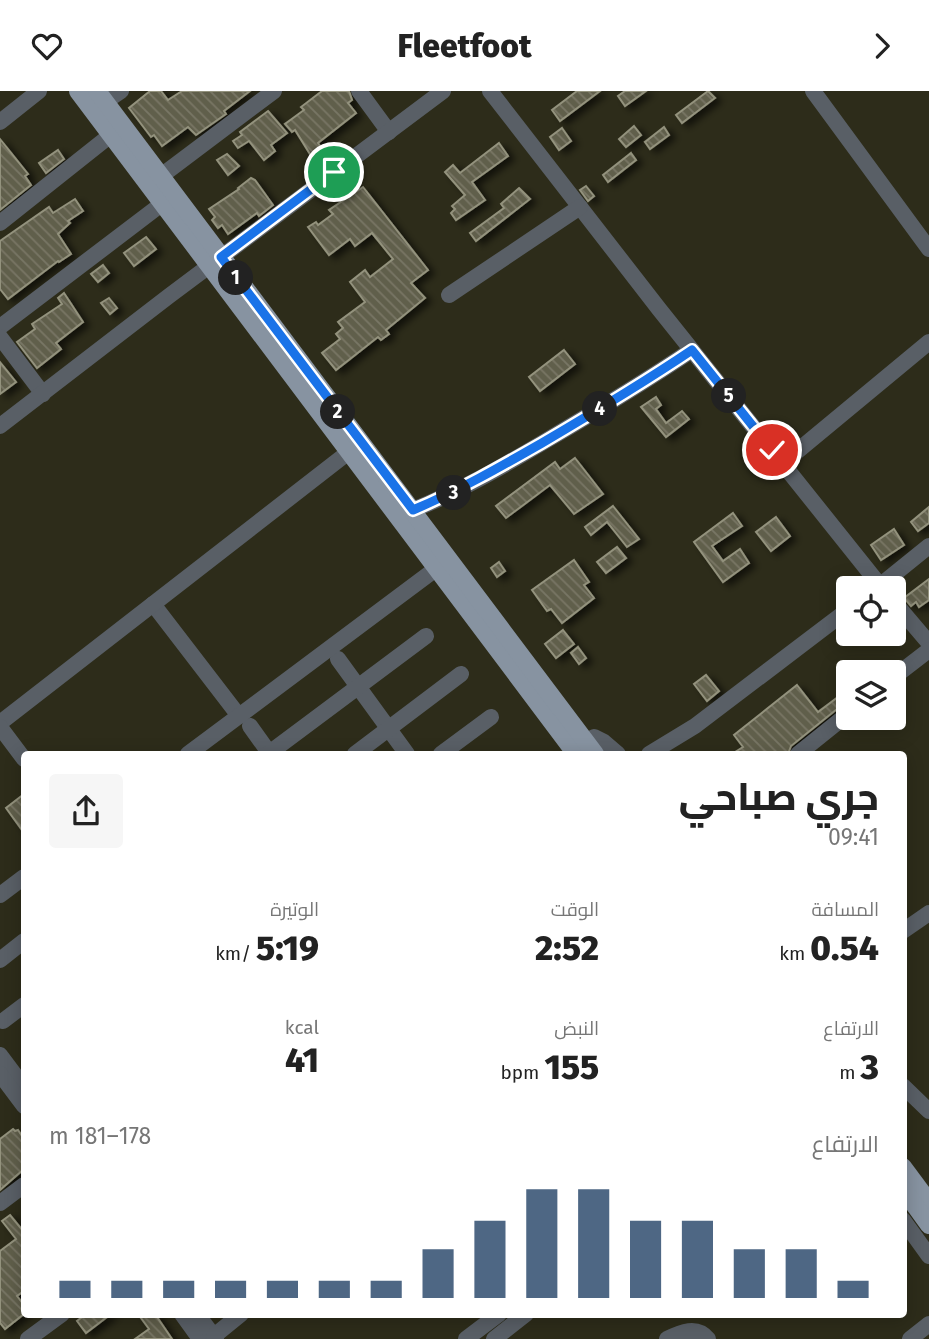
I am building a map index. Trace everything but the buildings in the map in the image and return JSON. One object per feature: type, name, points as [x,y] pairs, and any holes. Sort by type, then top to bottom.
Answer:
[{"type":"main road","points":[[78,91],[163,202],[216,261],[413,510],[583,751]]},
{"type":"main road","points":[[101,97],[161,176],[216,261],[350,451],[437,568],[583,751]]},
{"type":"main road","points":[[907,1172],[929,1202]]},
{"type":"main road","points":[[907,1194],[929,1224]]},
{"type":"street","points":[[0,122],[39,91]]},
{"type":"street","points":[[101,97],[121,91]]},
{"type":"street","points":[[161,176],[274,91]]},
{"type":"street","points":[[359,91],[389,132]]},
{"type":"street","points":[[0,426],[443,91]]},
{"type":"street","points":[[490,91],[871,576]]},
{"type":"street","points":[[813,91],[929,249]]},
{"type":"street","points":[[0,223],[112,134]]},
{"type":"street","points":[[0,327],[163,202]]},
{"type":"street","points":[[449,295],[580,207]]},
{"type":"street","points":[[0,337],[43,394]]},
{"type":"street","points":[[783,463],[929,342]]},
{"type":"street","points":[[413,510],[452,494],[509,462],[627,394],[692,350]]},
{"type":"street","points":[[21,755],[0,725],[350,451]]},
{"type":"street","points":[[893,576],[929,546]]},
{"type":"street","points":[[193,751],[244,721],[437,568]]},
{"type":"street","points":[[153,604],[267,751]]},
{"type":"street","points":[[654,751],[695,726],[836,619]]},
{"type":"street","points":[[906,619],[928,650],[906,667]]},
{"type":"street","points":[[273,751],[426,636]]},
{"type":"street","points":[[338,659],[405,751]]},
{"type":"street","points":[[359,751],[461,674]]},
{"type":"street","points":[[445,751],[491,717]]},
{"type":"street","points":[[802,751],[836,723]]},
{"type":"street","points":[[583,751],[594,737],[598,737],[614,751]]},
{"type":"street","points":[[0,895],[21,879]]},
{"type":"street","points":[[907,928],[929,913]]},
{"type":"street","points":[[0,960],[21,943]]},
{"type":"street","points":[[3,1021],[21,1007]]},
{"type":"street","points":[[0,1055],[21,1083]]},
{"type":"street","points":[[0,1074],[21,1102]]},
{"type":"street","points":[[907,1090],[929,1111]]},
{"type":"street","points":[[0,1203],[21,1187]]},
{"type":"street","points":[[907,1226],[929,1256]]},
{"type":"street","points":[[28,1339],[57,1318]]},
{"type":"street","points":[[186,1318],[210,1338]]},
{"type":"street","points":[[199,1318],[210,1338]]},
{"type":"street","points":[[210,1338],[236,1318]]},
{"type":"street","points":[[467,1339],[494,1318]]},
{"type":"street","points":[[494,1339],[521,1318]]},
{"type":"street","points":[[910,1339],[929,1324]]},
{"type":"street","points":[[667,1339],[693,1330],[703,1333],[708,1339]]},
{"type":"route","points":[[334,172],[221,257],[413,510],[452,494],[532,449],[627,394],[692,350],[772,450]]}]
